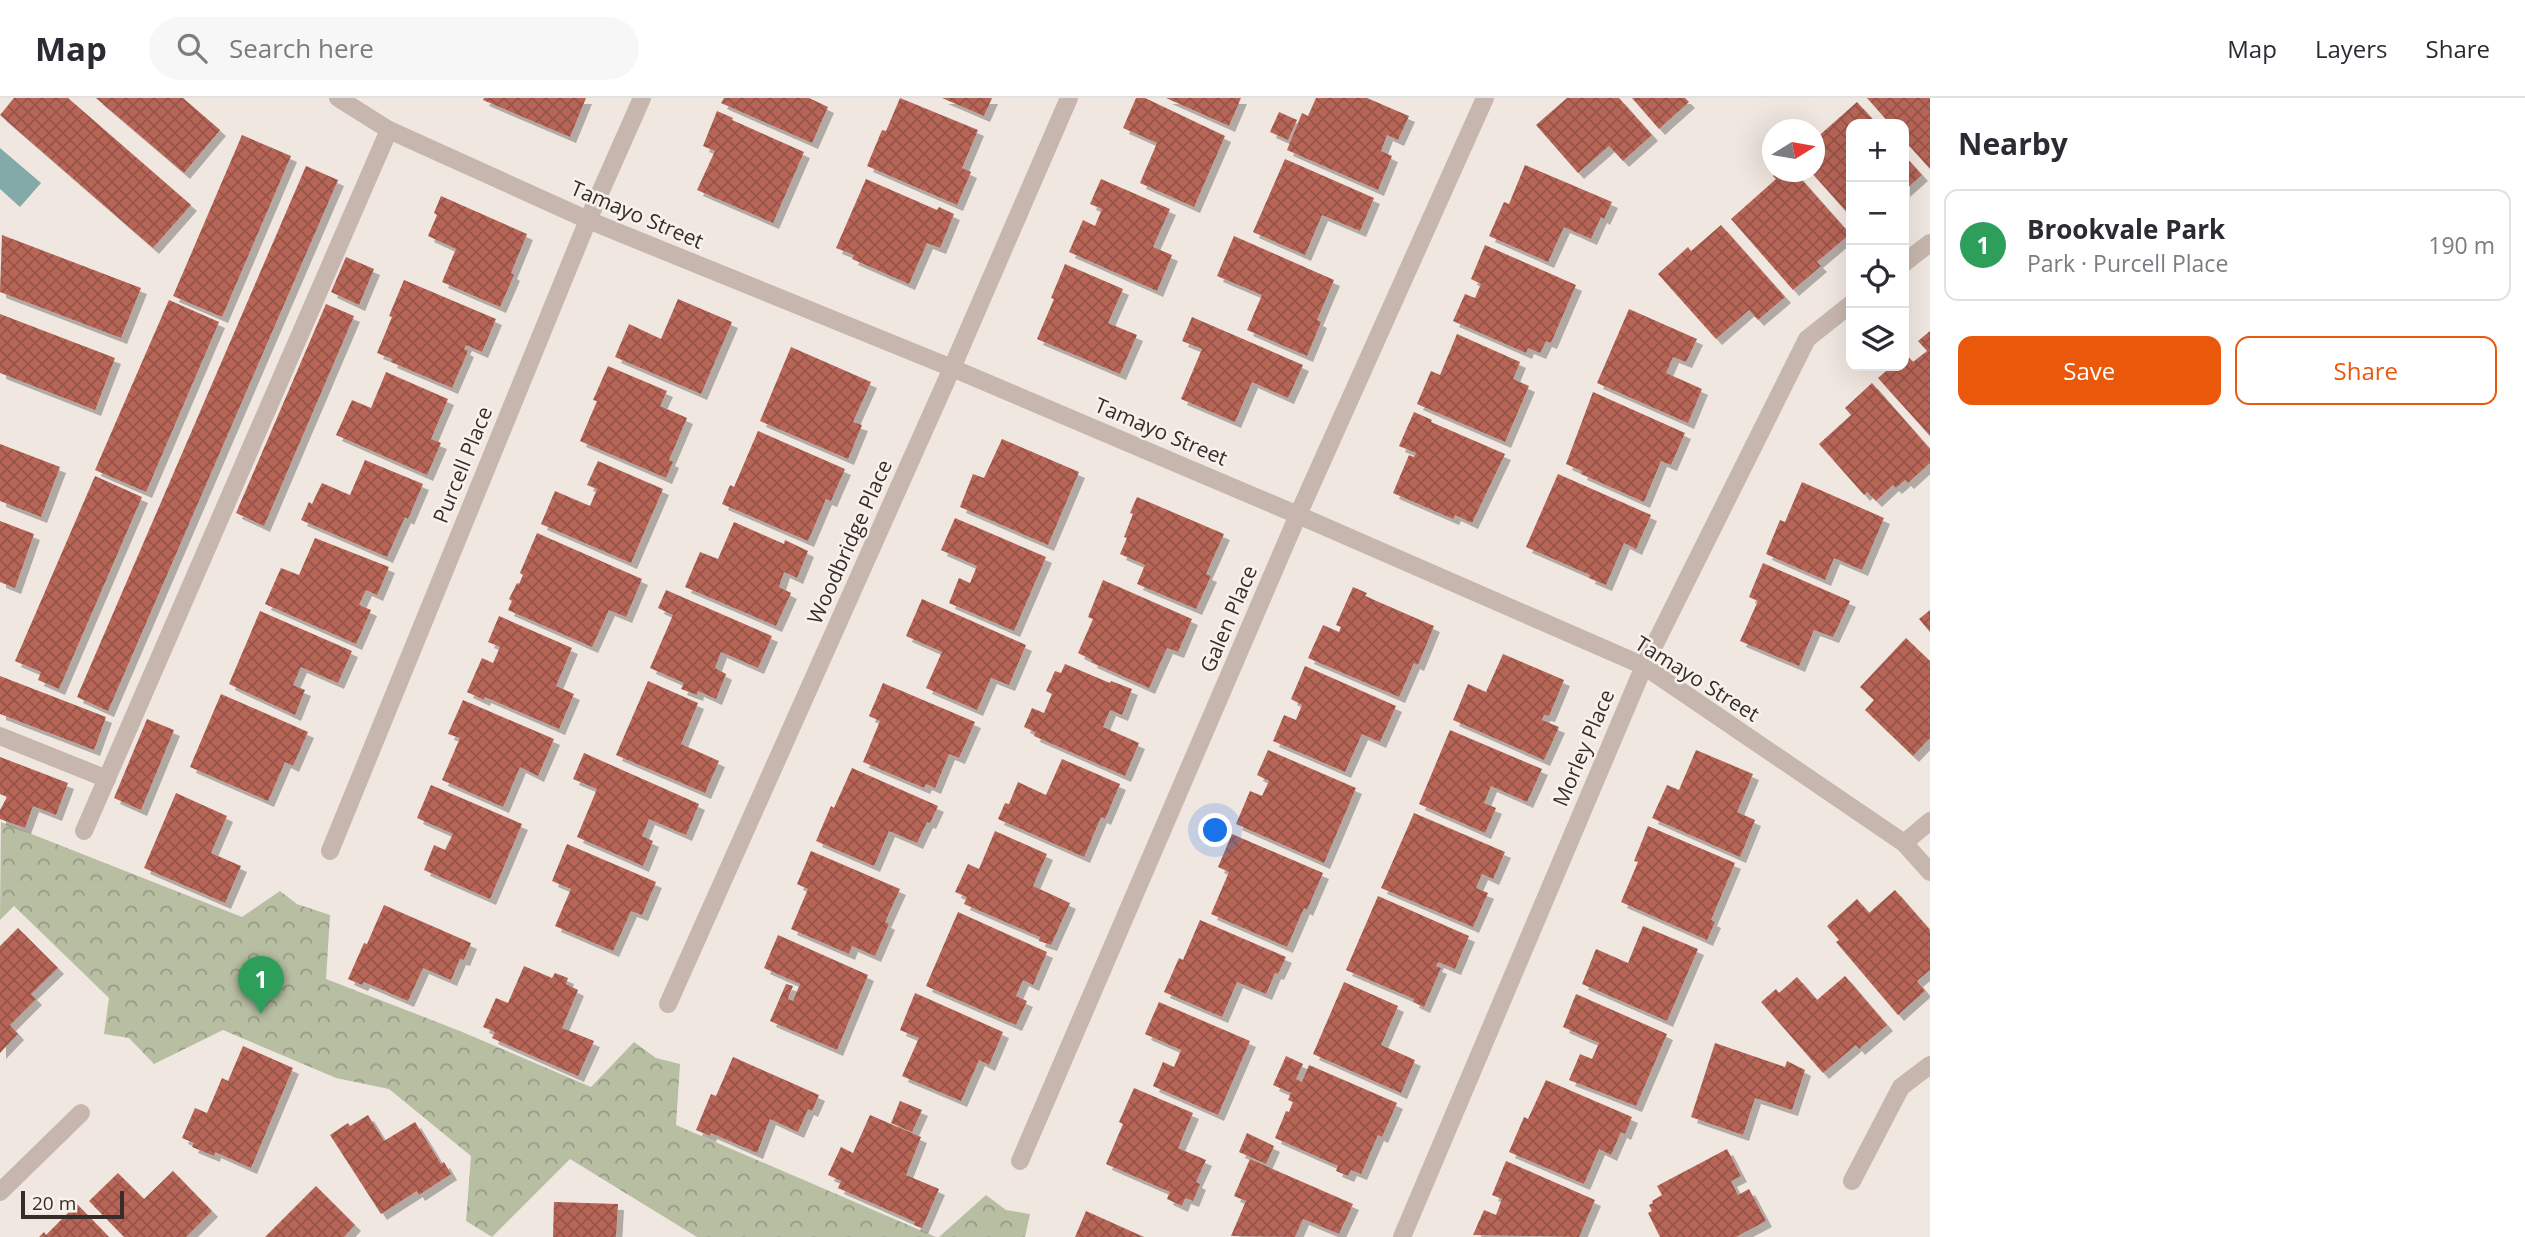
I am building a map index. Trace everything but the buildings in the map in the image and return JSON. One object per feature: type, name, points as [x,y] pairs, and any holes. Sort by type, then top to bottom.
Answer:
[{"type":"street","name":"Tamayo Street","points":[[338,98],[388,130],[587,220],[952,368],[1644,666],[1904,843],[1930,872]]},
{"type":"street","name":"Purcell Place","points":[[330,851],[587,220],[642,98]]},
{"type":"street","name":"Woodbridge Place","points":[[668,1004],[952,368],[1069,98]]},
{"type":"street","name":"Galen Place","points":[[1020,1161],[1298,515],[1485,98]]},
{"type":"street","points":[[84,831],[388,130]]},
{"type":"street","points":[[1909,259],[1930,243]]},
{"type":"street","name":"Morley Place","points":[[1402,1237],[1644,666],[1807,338],[1846,308]]},
{"type":"street","points":[[0,736],[107,779]]},
{"type":"street","points":[[1904,843],[1930,821]]},
{"type":"street","points":[[1852,1181],[1901,1087],[1930,1065]]},
{"type":"street","points":[[0,1192],[81,1113]]},
{"type":"green space","points":[[1,822],[242,917],[280,891],[297,904],[330,915],[326,979],[460,1031],[591,1087],[634,1042],[656,1058],[680,1064],[676,1125],[936,1237],[697,1237],[570,1159],[492,1237],[466,1221],[471,1156],[389,1089],[336,1078],[223,1030],[154,1064],[129,1038],[104,1034],[109,998],[14,906],[0,920]]},
{"type":"green space","points":[[986,1195],[1006,1210],[1030,1214],[1025,1237],[939,1237]]},
{"type":"water","points":[[0,148],[41,183],[20,207],[0,189]]},
{"type":"place","name":"Brookvale Park","points":[[261,1014]]}]
